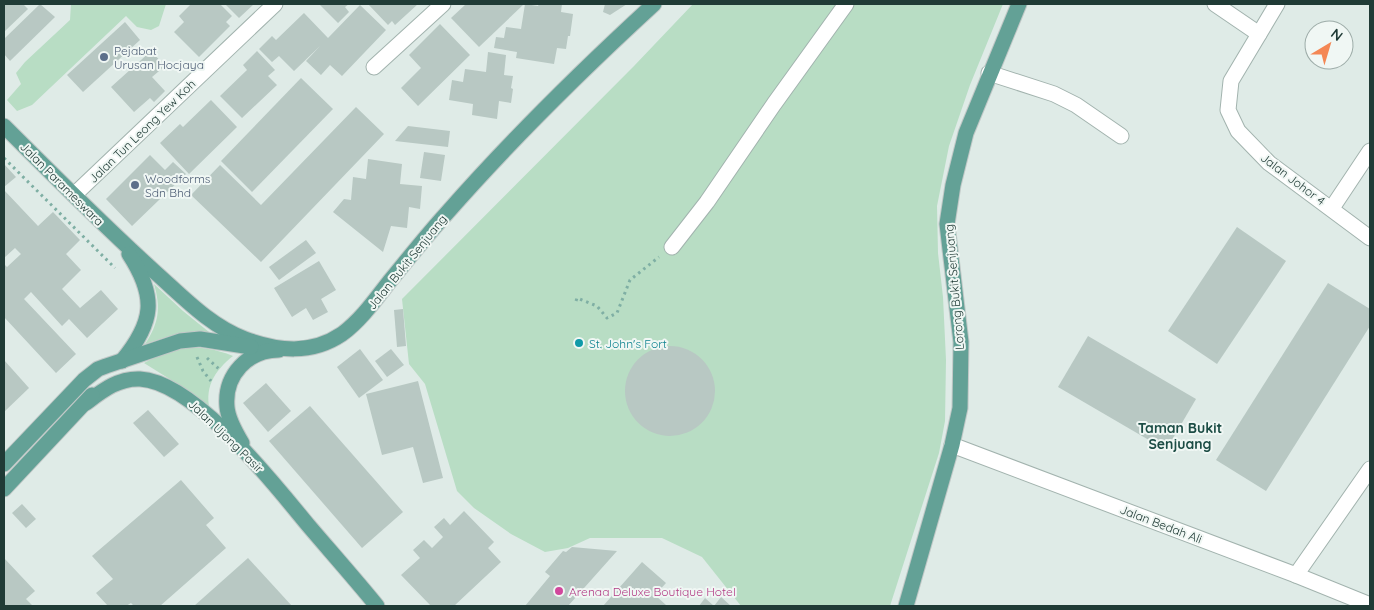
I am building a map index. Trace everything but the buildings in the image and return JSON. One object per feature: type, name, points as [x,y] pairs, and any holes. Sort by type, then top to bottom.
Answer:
[{"type":"main road","name":"Jalan Bukit Senjuang","points":[[120,241],[193,307],[218,325],[243,338],[276,350],[308,348],[324,343],[342,334],[366,312],[445,215],[511,142],[584,68],[654,4]]},
{"type":"main road","name":"Lorong Bukit Senjuang","points":[[906,606],[952,445],[960,408],[961,342],[947,224],[953,185],[966,133],[989,73],[1019,4]]},
{"type":"main road","name":"Jalan Parameswara","points":[[4,126],[120,241]]},
{"type":"main road","points":[[4,488],[86,403],[123,360],[143,332],[148,316],[148,303],[144,285],[134,262],[120,241]]},
{"type":"main road","points":[[4,464],[84,380],[98,369],[180,341],[200,339],[276,350]]},
{"type":"main road","points":[[254,460],[233,426],[227,408],[228,393],[232,378],[239,367],[249,358],[276,350]]},
{"type":"main road","name":"Jalan Ujong Pasir","points":[[86,403],[106,388],[126,380],[154,381],[170,387],[191,402],[254,460],[377,606]]},
{"type":"street","name":"Jalan Tun Leong Yew Koh","points":[[74,195],[275,4]]},
{"type":"street","points":[[374,67],[443,4]]},
{"type":"street","points":[[672,248],[707,202],[846,4]]},
{"type":"street","points":[[1215,4],[1259,34],[1278,4]]},
{"type":"street","name":"Jalan Johor 4","points":[[1259,34],[1231,81],[1228,110],[1238,131],[1269,163],[1370,238]]},
{"type":"street","points":[[989,73],[1054,94],[1076,106],[1121,136]]},
{"type":"street","points":[[1332,208],[1370,151]]},
{"type":"street","name":"Jalan Bedah Ali","points":[[952,445],[1296,575],[1370,605]]},
{"type":"street","points":[[1296,575],[1370,468]]},
{"type":"path","points":[[4,158],[118,272]]},
{"type":"path","points":[[56,216],[60,212]]},
{"type":"path","points":[[576,301],[578,298],[597,306],[607,318],[617,313],[630,280],[672,248]]},
{"type":"path","points":[[196,353],[203,371],[211,381]]},
{"type":"green space","points":[[71,4],[166,4],[159,26],[151,30],[137,27],[126,16],[32,105],[17,111],[7,100],[21,84],[16,73],[25,62],[70,20]]},
{"type":"green space","points":[[693,4],[1003,4],[970,85],[949,146],[937,206],[938,253],[943,297],[946,360],[945,421],[939,453],[890,606],[741,606],[702,557],[662,538],[590,538],[568,548],[545,552],[511,534],[474,508],[457,491],[425,384],[409,364],[402,299],[634,66]]},
{"type":"green space","points":[[154,284],[209,332],[176,334],[145,344],[156,322],[158,301]]},
{"type":"green space","points":[[182,347],[208,349],[233,356],[220,368],[212,381],[208,396],[211,414],[176,383],[144,363],[169,350]]},
{"type":"place","name":"Pejabat Urusan Hocjaya","points":[[104,57]]},
{"type":"place","name":"Woodforms Sdn Bhd","points":[[135,185]]},
{"type":"place","name":"St. John's Fort","points":[[579,343]]},
{"type":"place","name":"Arenaa Deluxe Boutique Hotel","points":[[559,591]]},
{"type":"district","name":"Taman Bukit Senjuang","points":[[1180,436]]}]
